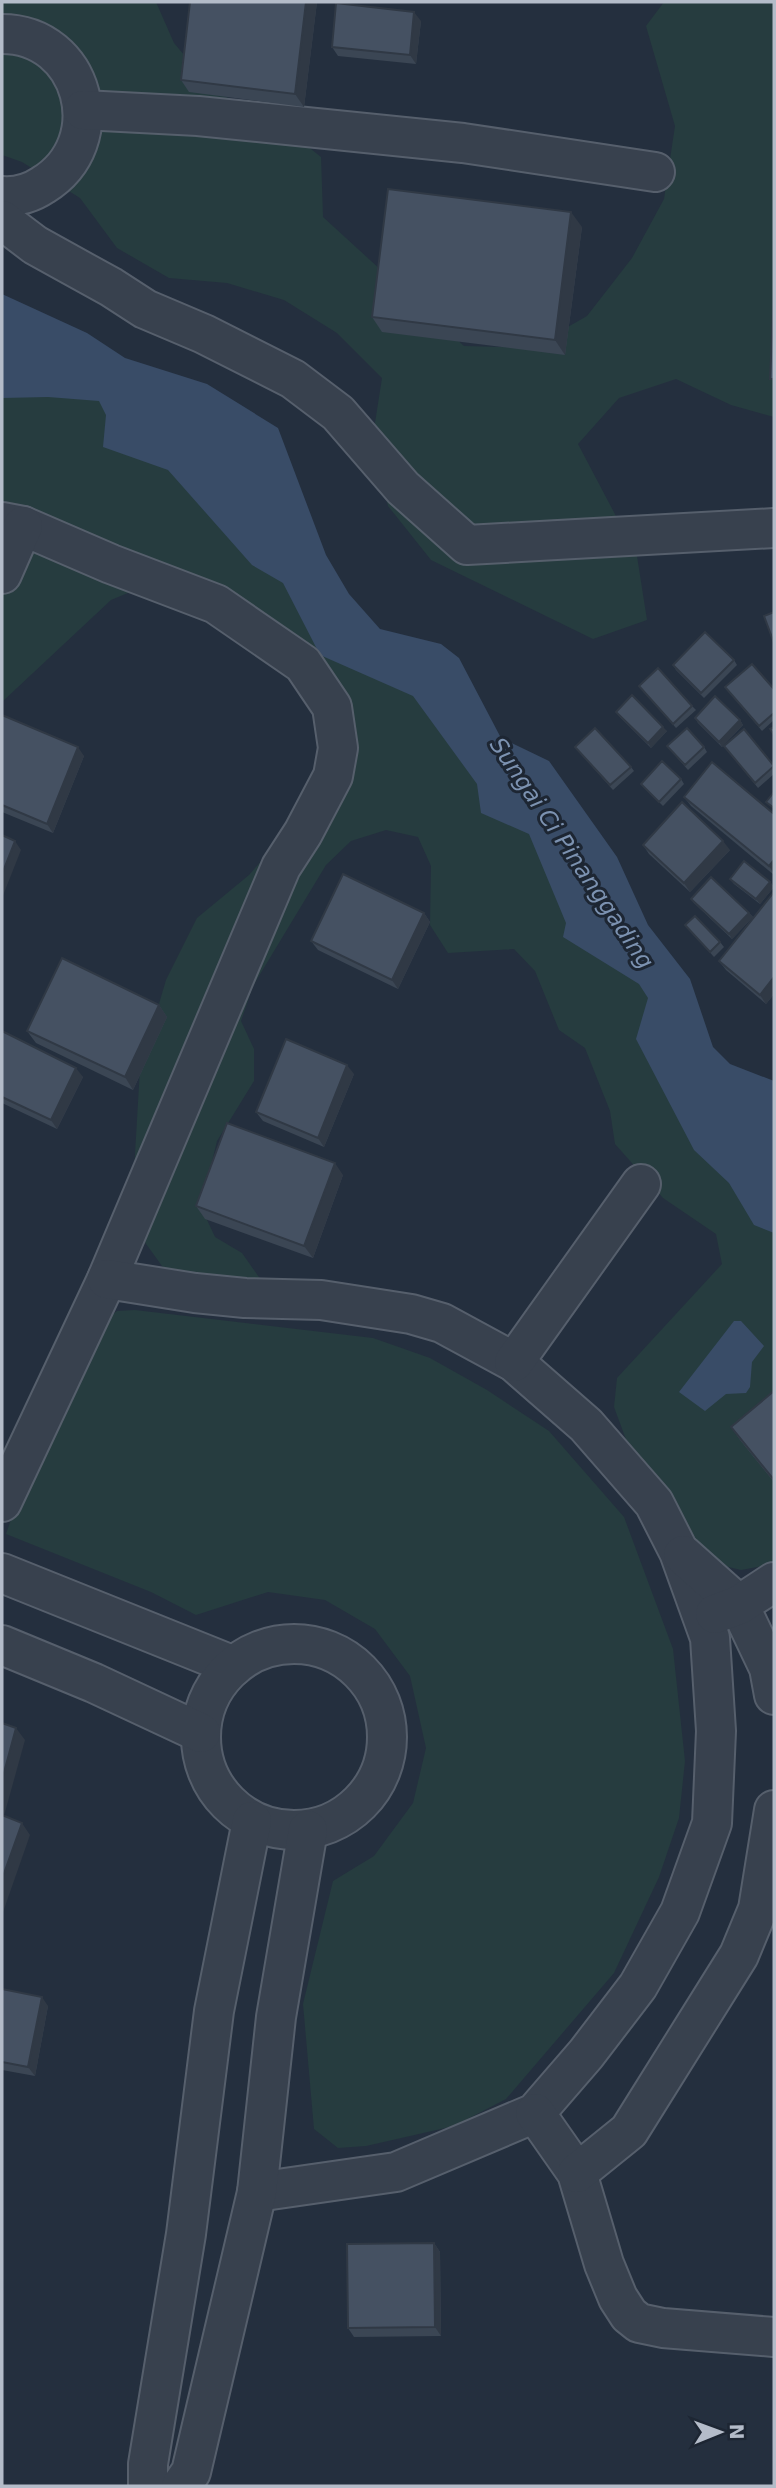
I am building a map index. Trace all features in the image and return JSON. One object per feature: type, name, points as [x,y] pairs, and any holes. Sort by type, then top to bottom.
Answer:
[{"type":"street","points":[[2,34],[17,34],[42,44],[63,60],[78,84],[83,110],[81,135],[71,158],[55,178],[34,191],[2,196]]},
{"type":"street","points":[[83,110],[198,116],[463,143],[655,172]]},
{"type":"street","points":[[2,220],[35,246],[111,287],[145,309],[204,334],[293,379],[338,413],[403,488],[467,545],[774,528]]},
{"type":"street","points":[[2,574],[12,524],[216,604],[303,664],[332,706],[338,748],[333,776],[303,833],[281,867],[107,1279],[2,1502]]},
{"type":"street","points":[[514,1362],[641,1184]]},
{"type":"street","points":[[107,1279],[195,1293],[244,1298],[321,1300],[411,1314],[442,1324],[514,1362],[586,1425],[654,1503],[679,1552],[710,1639],[716,1731],[712,1823],[680,1912],[638,1986],[586,2054],[535,2113],[396,2172],[257,2192]]},
{"type":"street","points":[[679,1552],[739,1605],[769,1668],[774,1695]]},
{"type":"street","points":[[2,1573],[234,1666]]},
{"type":"street","points":[[704,1619],[739,1605],[774,1582]]},
{"type":"street","points":[[298,1643],[331,1651],[359,1670],[380,1698],[388,1732],[383,1766],[366,1797],[340,1819],[308,1830],[279,1829],[252,1821],[230,1805],[214,1784],[204,1760],[201,1733],[206,1707],[217,1685],[234,1666],[264,1648],[298,1643]]},
{"type":"street","points":[[2,1645],[94,1683],[201,1733]]},
{"type":"street","points":[[577,2173],[629,2131],[766,1910],[774,1810]]},
{"type":"street","points":[[148,2486],[148,2463],[186,2235],[214,2011],[252,1821]]},
{"type":"street","points":[[181,2486],[191,2472],[257,2192],[276,2017],[308,1830]]},
{"type":"street","points":[[535,2113],[577,2173],[604,2264],[618,2298],[629,2315],[639,2323],[663,2328],[774,2337]]},
{"type":"green space","points":[[2,2],[156,2],[174,43],[215,92],[272,118],[321,157],[323,217],[464,346],[531,348],[587,316],[632,258],[664,199],[675,126],[646,26],[664,2],[774,2],[774,417],[731,405],[676,379],[619,398],[578,444],[637,556],[647,620],[593,639],[431,560],[388,506],[372,442],[382,378],[337,333],[284,300],[227,283],[169,278],[117,248],[80,198],[22,162],[2,155]]},
{"type":"green space","points":[[2,379],[94,386],[140,437],[404,670],[657,988],[774,1224],[774,1564],[741,1570],[712,1563],[634,1461],[614,1407],[617,1378],[722,1264],[716,1234],[663,1198],[615,1144],[610,1111],[585,1048],[559,1030],[535,971],[514,949],[448,953],[430,925],[431,866],[418,837],[386,830],[351,841],[326,865],[253,986],[241,1021],[254,1049],[254,1081],[217,1141],[201,1207],[215,1237],[242,1253],[261,1280],[189,1282],[162,1266],[131,1223],[140,1068],[166,980],[197,918],[249,875],[288,830],[336,750],[331,721],[271,652],[142,587],[111,600],[2,702]]},
{"type":"green space","points":[[135,1310],[373,1338],[430,1358],[487,1390],[549,1431],[624,1517],[673,1649],[685,1761],[679,1818],[659,1877],[614,1973],[506,2099],[454,2126],[366,2146],[338,2148],[314,2129],[303,2004],[333,1881],[374,1856],[413,1803],[426,1748],[410,1676],[375,1629],[325,1600],[268,1592],[196,1615],[151,1592],[6,1534],[23,1484],[104,1321],[117,1311]]},
{"type":"water","name":"Sungai Ci Pinanggading","points":[[2,294],[87,333],[125,358],[207,384],[278,428],[326,555],[349,594],[380,629],[441,644],[459,658],[501,738],[549,761],[617,857],[648,925],[690,979],[713,1047],[730,1064],[774,1081],[774,1233],[754,1225],[729,1183],[694,1150],[636,1039],[648,998],[639,984],[563,937],[566,923],[529,834],[481,813],[477,784],[413,696],[320,655],[283,583],[252,565],[168,470],[103,447],[106,415],[99,401],[48,397],[2,398]]},
{"type":"water","points":[[734,1321],[741,1321],[764,1346],[752,1362],[750,1387],[746,1393],[726,1394],[705,1411],[679,1392]]},
{"type":"building","points":[[190,2],[306,2],[295,94],[181,80]]},
{"type":"building","points":[[336,3],[414,12],[410,55],[332,47]]},
{"type":"building","points":[[388,189],[571,212],[555,340],[372,317]]},
{"type":"building","points":[[774,294],[774,379],[770,379]]},
{"type":"building","points":[[774,612],[774,643],[764,616]]},
{"type":"building","points":[[705,632],[734,660],[701,693],[673,665]]},
{"type":"building","points":[[752,664],[774,689],[774,713],[759,726],[725,687]]},
{"type":"building","points":[[658,668],[692,706],[673,724],[639,686]]},
{"type":"building","points":[[632,695],[663,727],[648,743],[616,712]]},
{"type":"building","points":[[715,696],[740,720],[719,742],[695,718]]},
{"type":"building","points":[[2,715],[78,747],[47,824],[2,805]]},
{"type":"building","points":[[595,728],[631,767],[610,785],[575,747]]},
{"type":"building","points":[[687,728],[704,747],[685,765],[667,746]]},
{"type":"building","points":[[744,729],[774,766],[755,783],[724,746]]},
{"type":"building","points":[[662,761],[681,779],[659,802],[641,784]]},
{"type":"building","points":[[712,762],[774,814],[774,860],[769,866],[684,797]]},
{"type":"building","points":[[774,792],[774,808],[766,802]]},
{"type":"building","points":[[682,802],[723,841],[684,883],[643,845]]},
{"type":"building","points":[[2,835],[15,841],[2,874]]},
{"type":"building","points":[[744,861],[770,882],[756,899],[730,879]]},
{"type":"building","points":[[343,874],[424,913],[392,980],[311,941]]},
{"type":"building","points":[[711,877],[749,913],[729,934],[691,899]]},
{"type":"building","points":[[774,892],[774,977],[760,995],[719,961]]},
{"type":"building","points":[[695,916],[720,942],[710,952],[685,925]]},
{"type":"building","points":[[62,958],[159,1005],[125,1077],[27,1031]]},
{"type":"building","points":[[2,1031],[76,1068],[51,1120],[2,1097]]},
{"type":"building","points":[[286,1039],[347,1065],[318,1138],[256,1112]]},
{"type":"building","points":[[227,1123],[335,1163],[304,1246],[196,1206]]},
{"type":"building","points":[[774,1391],[774,1480],[731,1427]]},
{"type":"building","points":[[2,1723],[16,1728],[2,1780]]},
{"type":"building","points":[[2,1815],[22,1823],[2,1879]]},
{"type":"building","points":[[2,1989],[42,1997],[28,2067],[2,2062]]},
{"type":"building","points":[[434,2243],[435,2327],[348,2328],[347,2244]]}]
